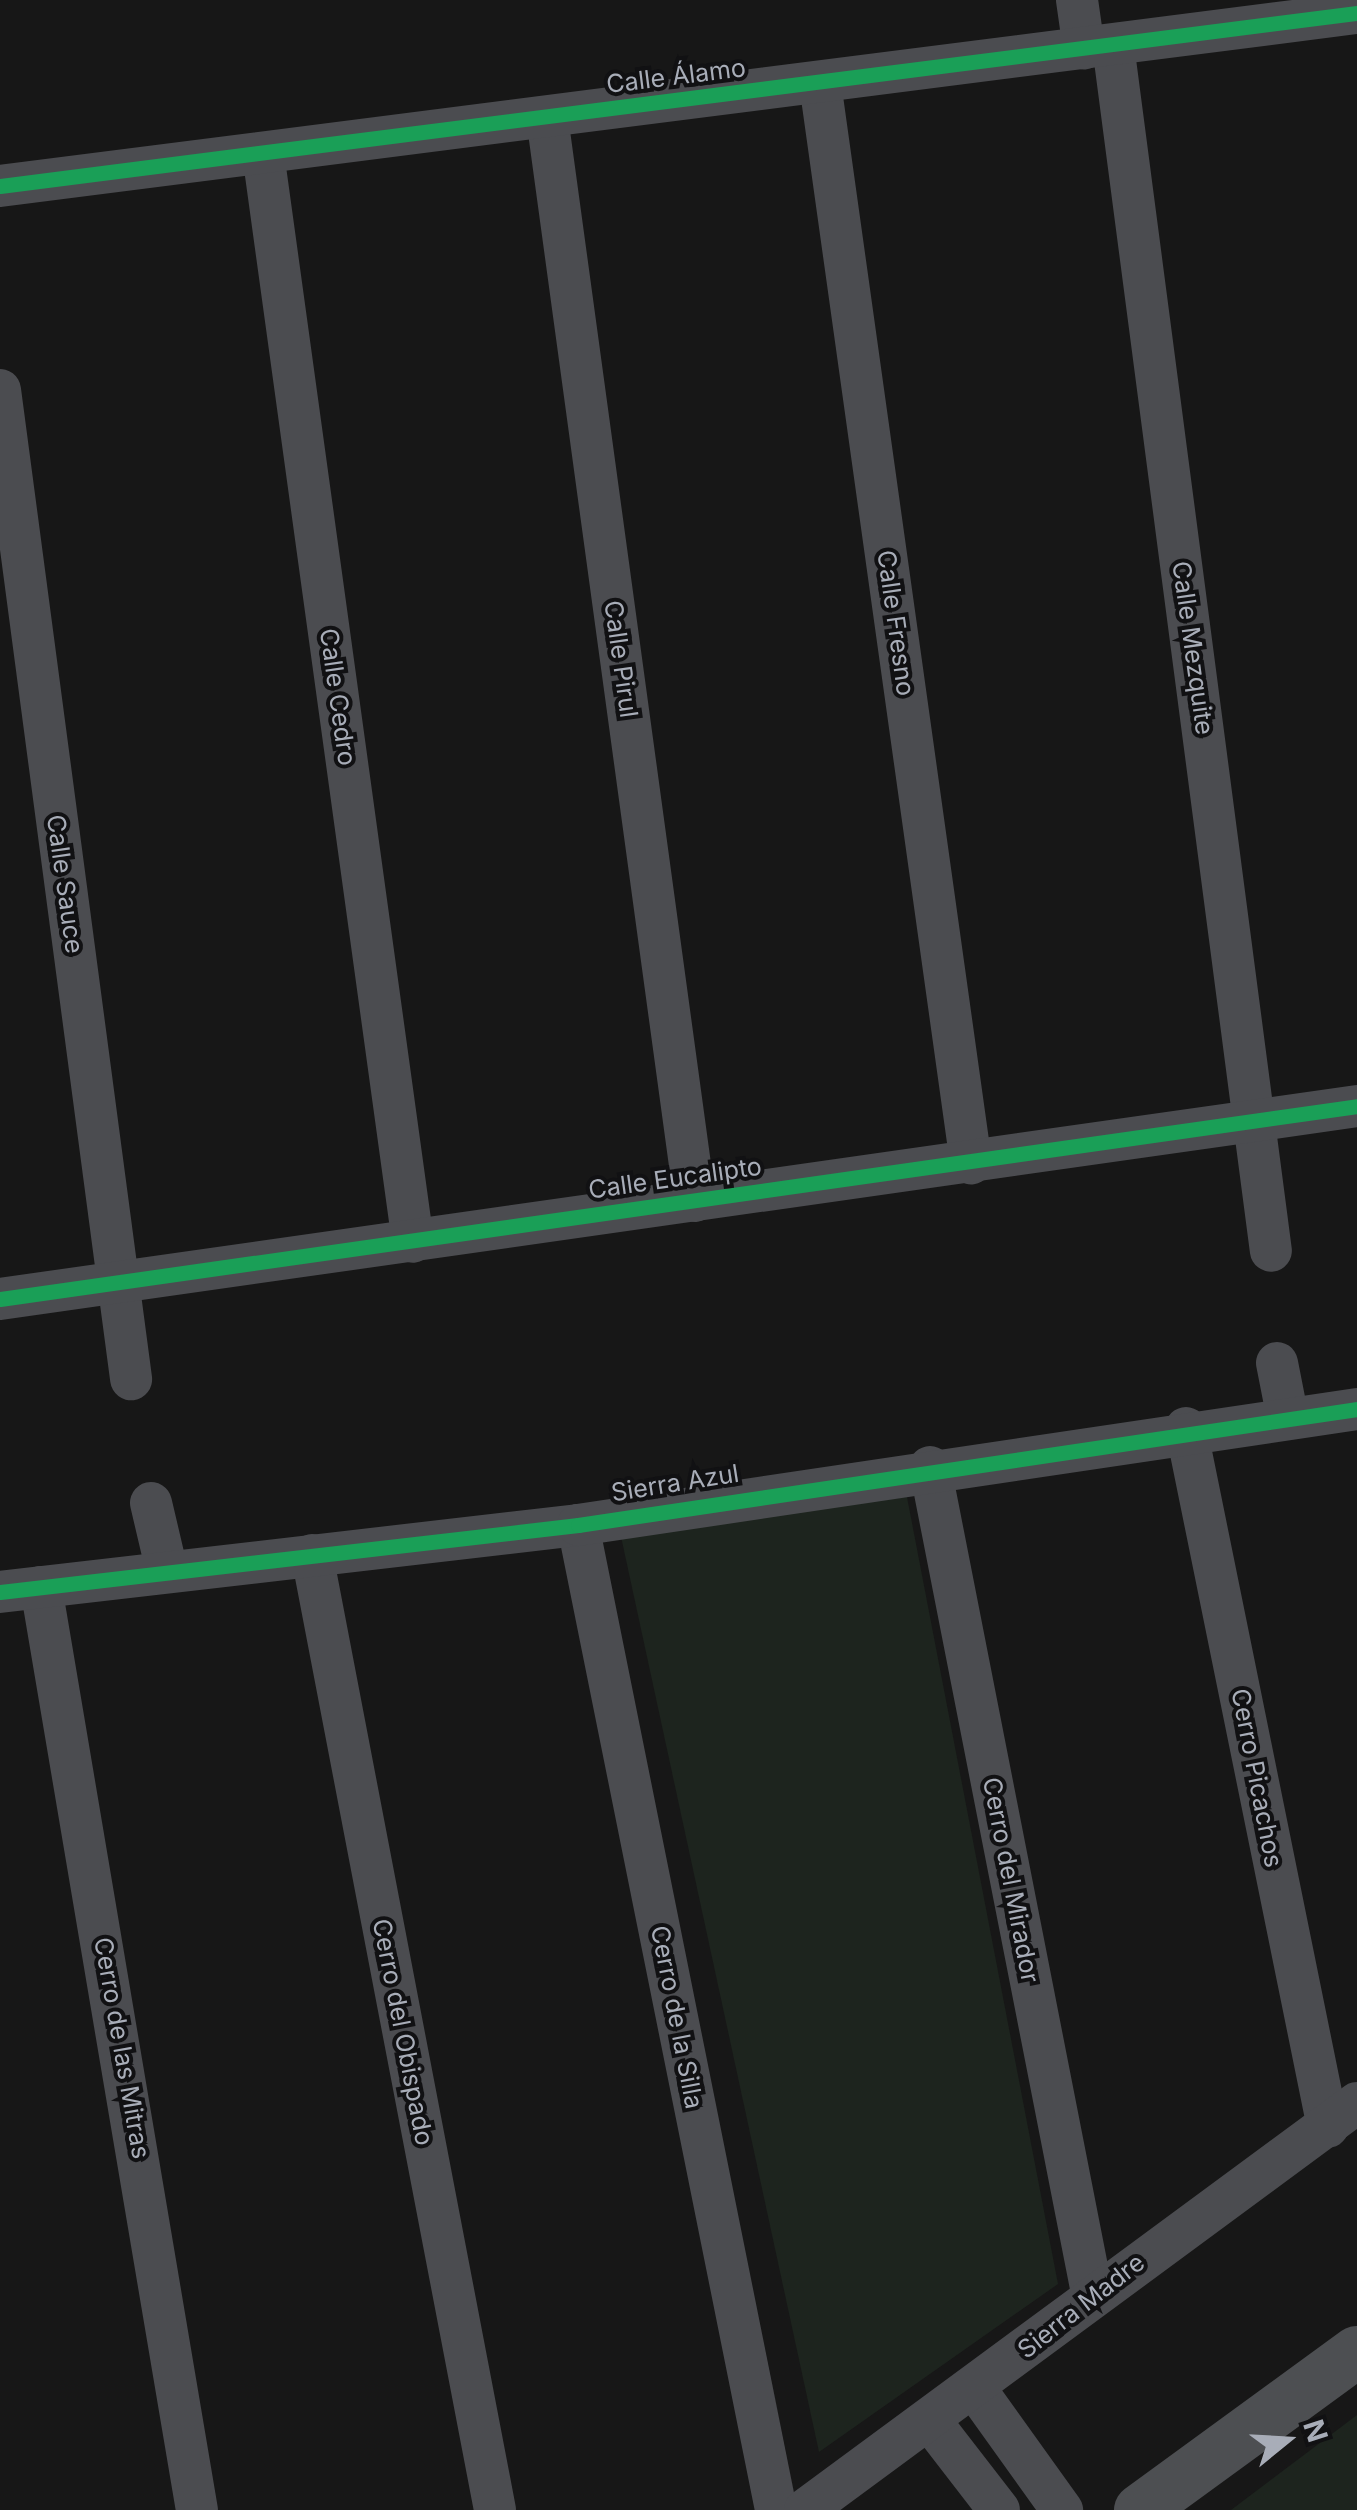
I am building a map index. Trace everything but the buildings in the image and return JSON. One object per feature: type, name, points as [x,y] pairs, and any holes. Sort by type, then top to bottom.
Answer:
[{"type":"main road","points":[[1140,2510],[1357,2352]]},
{"type":"street","name":"Calle Mezquite","points":[[1077,0],[1099,47],[1256,1121],[1271,1252]]},
{"type":"street","name":"Calle Álamo","points":[[0,186],[1357,13]]},
{"type":"street","name":"Calle Fresno","points":[[820,83],[971,1163]]},
{"type":"street","name":"Calle Pirul","points":[[547,117],[694,1200]]},
{"type":"street","name":"Calle Cedro","points":[[263,153],[412,1242]]},
{"type":"street","name":"Calle Sauce","points":[[0,390],[130,1379]]},
{"type":"street","name":"Calle Eucalipto","points":[[0,1298],[1357,1106]]},
{"type":"street","points":[[1277,1363],[1286,1414]]},
{"type":"street","name":"Sierra Azul","points":[[21,1590],[166,1567],[312,1555],[578,1524],[1186,1428],[1357,1409]]},
{"type":"street","name":"Cerro Picachos","points":[[1186,1428],[1342,2115]]},
{"type":"street","name":"Cerro del Mirador","points":[[930,1467],[1092,2293]]},
{"type":"street","points":[[151,1503],[166,1567]]},
{"type":"street","name":"Cerro de la Silla","points":[[578,1524],[776,2510]]},
{"type":"street","name":"Cerro del Obispado","points":[[312,1555],[495,2510]]},
{"type":"street","name":"Cerro de las Mitras","points":[[21,1590],[197,2510]]},
{"type":"street","name":"Sierra Madre","points":[[806,2510],[976,2390],[1092,2293],[1342,2115]]},
{"type":"street","points":[[976,2390],[1062,2510]]},
{"type":"street","points":[[932,2422],[998,2510]]},
{"type":"shaded area","points":[[907,1497],[1058,2284],[819,2452],[620,1532]]},
{"type":"shaded area","points":[[1357,2415],[1357,2510],[1231,2510]]},
{"type":"cycle path","points":[[0,186],[1357,13]]},
{"type":"cycle path","points":[[0,1299],[1357,1106]]},
{"type":"cycle path","points":[[0,1592],[578,1525],[1357,1409]]}]
